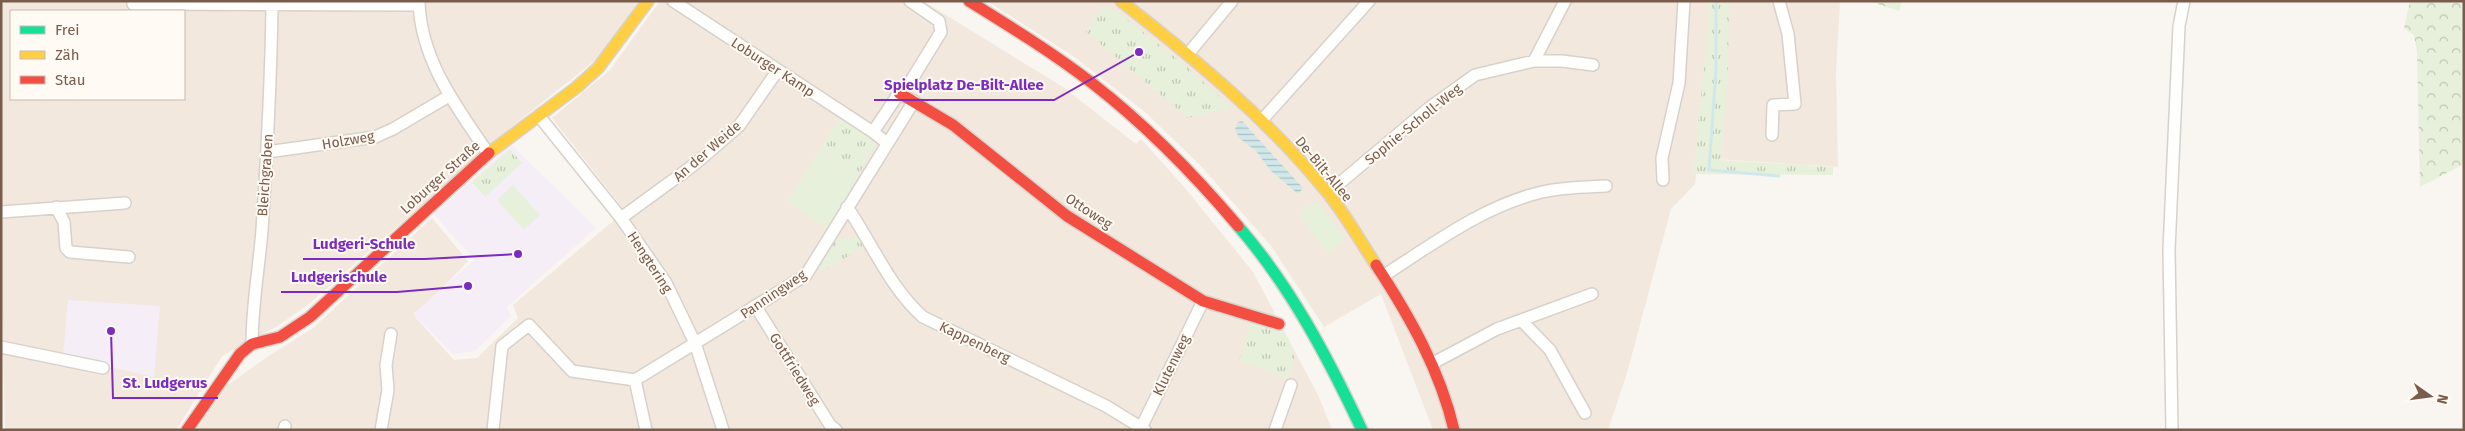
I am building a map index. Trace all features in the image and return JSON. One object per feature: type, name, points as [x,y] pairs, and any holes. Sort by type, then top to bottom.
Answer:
[{"type":"street","name":"Loburger Straße","points":[[252,344],[280,337],[310,317],[488,153],[539,116],[598,68],[648,1]]},
{"type":"street","name":"Loburger Kamp","points":[[673,1],[873,132]]},
{"type":"street","points":[[887,143],[873,132],[899,93],[909,84],[941,32],[939,21],[910,1]]},
{"type":"street","points":[[969,1],[1030,38],[1097,87],[1161,141],[1220,200],[1266,258],[1294,299],[1323,347],[1362,430]]},
{"type":"street","name":"De-Bilt-Allee","points":[[1121,1],[1188,54],[1262,120],[1328,193],[1383,276],[1433,363],[1447,400],[1454,430]]},
{"type":"street","points":[[1188,54],[1232,1]]},
{"type":"street","points":[[1262,120],[1369,1]]},
{"type":"street","points":[[1534,61],[1565,1]]},
{"type":"street","points":[[1663,180],[1662,158],[1679,83],[1684,1]]},
{"type":"street","points":[[1772,135],[1773,105],[1795,104],[1788,34],[1779,1]]},
{"type":"street","points":[[2172,430],[2170,192],[2179,26],[2184,1]]},
{"type":"street","points":[[133,6],[151,3],[272,5],[419,3],[425,40],[449,96],[488,153]]},
{"type":"street","name":"Bleichgraben","points":[[252,344],[252,312],[259,268],[267,152],[272,5]]},
{"type":"street","name":"Sophie-Scholl-Weg","points":[[1328,193],[1429,108],[1475,75],[1534,61],[1562,61],[1592,66]]},
{"type":"street","name":"An der Weide","points":[[621,218],[695,164],[739,126],[778,70]]},
{"type":"street","name":"Ottoweg","points":[[899,93],[953,126],[1067,216],[1203,301],[1279,324]]},
{"type":"street","name":"Holzweg","points":[[267,152],[375,137],[393,129],[449,96]]},
{"type":"street","name":"Panningweg","points":[[635,380],[806,275],[914,101]]},
{"type":"street","name":"Hengtering","points":[[539,116],[621,218],[666,283],[695,343],[723,430]]},
{"type":"street","points":[[1383,276],[1473,218],[1540,192],[1562,188],[1606,186]]},
{"type":"street","points":[[1,212],[125,203]]},
{"type":"street","points":[[56,207],[62,215],[66,248],[70,252],[129,257]]},
{"type":"street","name":"Kappenberg","points":[[847,207],[868,237],[898,291],[923,317],[1106,406],[1142,429]]},
{"type":"street","points":[[1433,363],[1497,329],[1592,294]]},
{"type":"street","name":"Klutenweg","points":[[1142,429],[1203,301]]},
{"type":"street","name":"Gottfriedweg","points":[[756,307],[830,425],[836,430]]},
{"type":"street","points":[[1521,320],[1550,350],[1585,413]]},
{"type":"street","points":[[493,430],[502,346],[529,324],[572,371],[635,380],[646,430]]},
{"type":"street","points":[[381,430],[388,390],[386,365],[391,334]]},
{"type":"street","points":[[187,430],[240,354],[252,344]]},
{"type":"street","points":[[1,347],[103,368]]},
{"type":"street","points":[[1275,430],[1291,385]]},
{"type":"shaded area","points":[[1,1],[639,1],[604,53],[489,145],[309,304],[279,325],[222,356],[176,430],[5,430],[1,271]]},
{"type":"shaded area","points":[[660,1],[923,1],[1063,87],[1136,144],[1141,139],[1185,188],[1253,272],[1319,397],[1332,430],[197,430],[222,389],[270,355],[313,328],[432,218],[468,261],[415,317],[454,360],[477,358],[518,318],[513,305],[625,211],[552,118],[610,70]]},
{"type":"shaded area","points":[[987,1],[1840,1],[1836,71],[1838,167],[1698,158],[1695,184],[1671,209],[1627,373],[1608,430],[1433,430],[1381,294],[1324,327],[1272,247],[1200,165],[1145,112],[1076,58]]},
{"type":"shaded area","points":[[511,144],[596,228],[507,307],[511,316],[475,351],[453,354],[413,314],[474,260],[434,214]]},
{"type":"shaded area","points":[[68,300],[160,306],[154,377],[63,356]]},
{"type":"green space","points":[[1708,1],[1729,1],[1728,67],[1721,160],[1833,167],[1833,175],[1693,174],[1709,22]]},
{"type":"green space","points":[[1869,1],[1902,1],[1899,11]]},
{"type":"green space","points":[[2410,1],[2464,1],[2464,164],[2420,187],[2417,52],[2414,35],[2404,28]]},
{"type":"green space","points":[[1103,6],[1119,13],[1187,67],[1232,108],[1188,118],[1086,32]]},
{"type":"green space","points":[[840,118],[863,132],[876,144],[858,176],[819,150]]},
{"type":"green space","points":[[510,149],[522,163],[485,197],[472,182]]},
{"type":"green space","points":[[819,151],[858,177],[828,229],[787,201]]},
{"type":"green space","points":[[513,185],[540,215],[524,230],[497,200]]},
{"type":"green space","points":[[1317,200],[1346,239],[1328,253],[1298,215]]},
{"type":"green space","points":[[836,234],[842,239],[858,235],[866,246],[822,271],[817,263]]},
{"type":"green space","points":[[1252,320],[1282,329],[1288,338],[1294,352],[1294,363],[1288,379],[1239,360]]},
{"type":"water","points":[[1242,121],[1303,188],[1300,192],[1297,193],[1271,171],[1256,151],[1239,138],[1235,129],[1238,122]]},
{"type":"waterway","points":[[1716,1],[1716,70],[1709,170],[1779,176]]},
{"type":"traffic: fast","points":[[1238,226],[1292,298],[1336,376],[1362,430]]},
{"type":"traffic: slow","points":[[489,153],[577,87],[598,68],[648,1]]},
{"type":"traffic: slow","points":[[1121,1],[1230,91],[1280,140],[1334,201],[1376,265]]},
{"type":"traffic: jam","points":[[969,1],[1047,51],[1112,99],[1169,151],[1238,226]]},
{"type":"traffic: jam","points":[[899,93],[953,125],[1067,216],[1203,301],[1279,324]]},
{"type":"traffic: jam","points":[[187,430],[240,354],[252,344],[280,337],[310,317],[489,153]]},
{"type":"traffic: jam","points":[[1376,265],[1401,304],[1432,365],[1441,386],[1454,430]]},
{"type":"place","name":"Spielplatz De-Bilt-Allee","points":[[1139,52]]},
{"type":"place","name":"Ludgeri-Schule","points":[[518,254]]},
{"type":"place","name":"Ludgerischule","points":[[468,286]]},
{"type":"place","name":"St. Ludgerus","points":[[111,331]]}]
